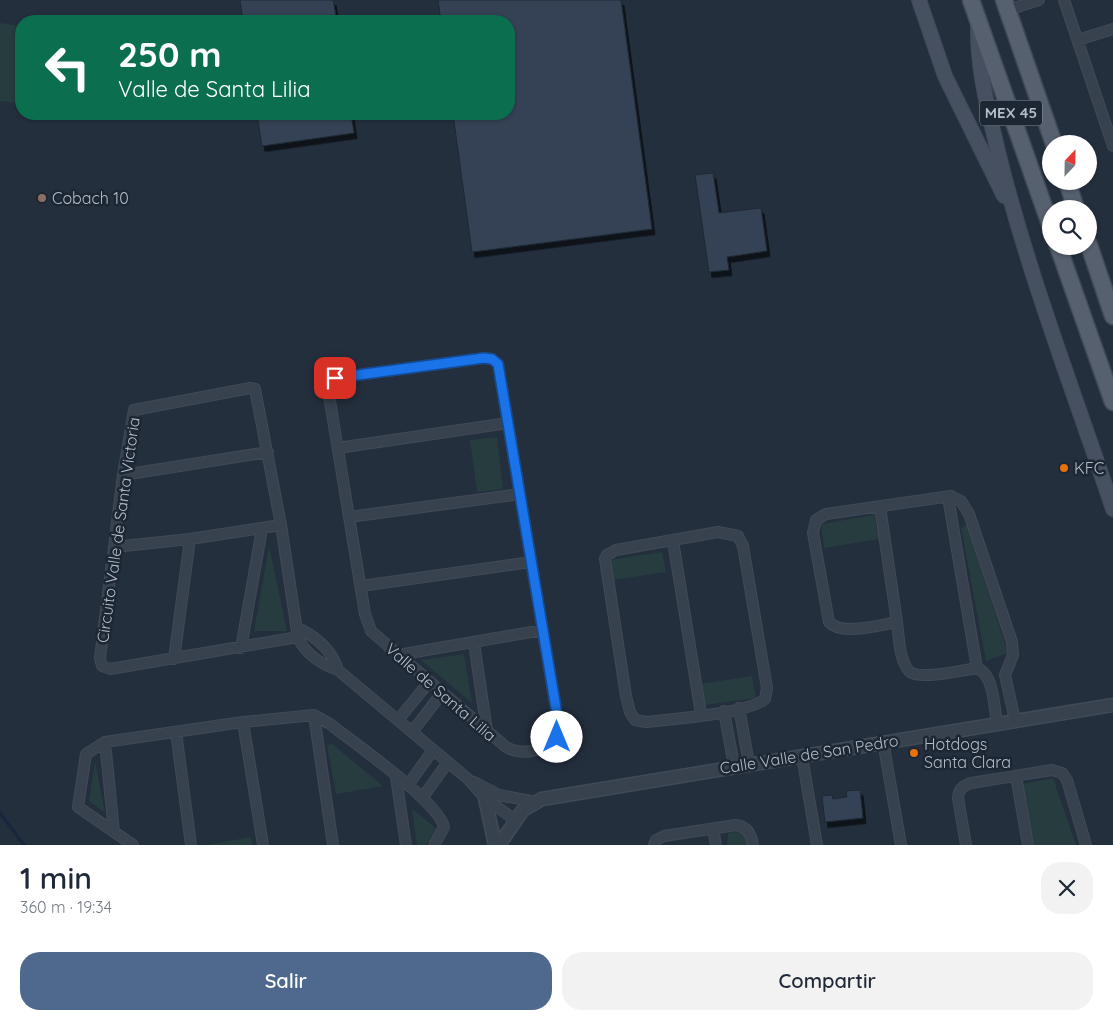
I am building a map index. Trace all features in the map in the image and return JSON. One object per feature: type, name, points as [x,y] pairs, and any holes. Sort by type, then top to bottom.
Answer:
[{"type":"main road","points":[[919,0],[945,76],[1014,216]]},
{"type":"main road","name":"MEX 45","points":[[971,0],[1042,201]]},
{"type":"main road","name":"MEX 45","points":[[1006,5],[1051,135]]},
{"type":"main road","points":[[978,20],[979,64],[1014,216],[1113,509]]},
{"type":"main road","points":[[1061,255],[1113,402]]},
{"type":"main road","points":[[1092,255],[1113,316]]},
{"type":"street","points":[[1006,5],[1039,0]]},
{"type":"street","points":[[1064,0],[1108,114],[1113,146]]},
{"type":"street","points":[[1078,40],[1113,29]]},
{"type":"street","name":"Valle de Santa Lilia","points":[[484,358],[492,359],[498,364],[508,423],[558,720],[557,737],[548,745],[522,753],[506,747],[371,631],[367,623],[349,518],[328,389],[329,381],[335,378],[484,358]]},
{"type":"street","name":"Circuito Valle de Santa Victoria","points":[[338,670],[334,656],[309,634],[297,632],[241,648],[110,669],[102,666],[100,658],[122,475],[134,410],[250,388],[257,392],[281,525],[297,632],[301,647],[328,667],[338,670],[468,779],[485,798],[515,820]]},
{"type":"street","points":[[338,448],[508,423]]},
{"type":"street","points":[[122,475],[268,452]]},
{"type":"street","points":[[349,518],[520,494]]},
{"type":"street","points":[[948,497],[977,668],[987,676],[998,723]]},
{"type":"street","points":[[897,622],[844,630],[833,626],[829,622],[813,533],[816,520],[826,514],[948,497],[958,498],[969,514],[1012,642],[1013,655],[1005,671],[1005,682],[1015,720]]},
{"type":"street","points":[[880,507],[904,662],[914,674],[928,675],[977,668]]},
{"type":"street","points":[[114,547],[190,539],[281,525]]},
{"type":"street","points":[[241,648],[262,529]]},
{"type":"street","points":[[727,532],[738,536],[742,541],[767,688],[765,698],[761,702],[739,708],[646,722],[632,718],[605,570],[605,559],[611,552],[727,532]]},
{"type":"street","points":[[174,659],[190,539]]},
{"type":"street","points":[[673,541],[701,714]]},
{"type":"street","points":[[361,586],[531,562]]},
{"type":"street","points":[[398,655],[543,630]]},
{"type":"street","points":[[474,643],[487,731]]},
{"type":"street","points":[[398,720],[429,682]]},
{"type":"street","points":[[412,732],[442,693]]},
{"type":"street","name":"Calle Valle de San Pedro","points":[[497,845],[523,810],[536,802],[563,794],[1113,705]]},
{"type":"street","points":[[739,708],[749,764]]},
{"type":"street","points":[[724,711],[734,766]]},
{"type":"street","points":[[314,715],[333,845]]},
{"type":"street","points":[[132,845],[78,807],[86,754],[105,742],[243,722],[314,715],[330,724],[423,798],[443,821],[444,827],[434,845]]},
{"type":"street","points":[[243,722],[262,845]]},
{"type":"street","points":[[176,732],[191,845]]},
{"type":"street","points":[[884,741],[901,845]]},
{"type":"street","points":[[105,742],[114,832]]},
{"type":"street","points":[[408,785],[433,750]]},
{"type":"street","points":[[802,756],[817,845]]},
{"type":"street","points":[[423,798],[448,762]]},
{"type":"street","points":[[966,845],[959,791],[971,783],[1052,770],[1062,773],[1067,780],[1086,845]]},
{"type":"street","points":[[1016,776],[1028,845]]},
{"type":"street","points":[[396,777],[406,845]]},
{"type":"street","name":"Calle Valle de San Pedro","points":[[468,779],[500,795],[536,802]]},
{"type":"street","points":[[485,798],[497,845]]},
{"type":"street","points":[[654,845],[656,840],[664,836],[736,826],[746,828],[752,836],[754,845]]},
{"type":"street","points":[[713,828],[716,845]]},
{"type":"green space","points":[[0,23],[15,25],[15,103],[0,101]]},
{"type":"green space","points":[[497,437],[503,489],[477,492],[470,440]]},
{"type":"green space","points":[[874,515],[879,539],[824,548],[821,524]]},
{"type":"green space","points":[[967,525],[1008,653],[986,661],[961,528]]},
{"type":"green space","points":[[269,546],[287,631],[254,631]]},
{"type":"green space","points":[[662,552],[666,572],[613,580],[610,560]]},
{"type":"green space","points":[[464,654],[472,703],[421,660]]},
{"type":"green space","points":[[752,676],[756,698],[704,705],[701,684]]},
{"type":"green space","points":[[332,744],[383,786],[336,794],[327,745]]},
{"type":"green space","points":[[95,761],[105,813],[89,801]]},
{"type":"green space","points":[[1053,778],[1076,845],[1034,845],[1023,784]]},
{"type":"green space","points":[[412,809],[436,828],[426,845],[417,845]]},
{"type":"green space","points":[[741,831],[746,834],[747,845],[727,845],[728,833]]},
{"type":"green space","points":[[251,837],[253,845],[207,845]]},
{"type":"building","points":[[240,0],[333,0],[336,15],[242,15]]},
{"type":"building","points":[[438,0],[621,0],[652,229],[472,252],[454,120],[515,120],[515,15],[440,15]]},
{"type":"building","points":[[258,120],[352,120],[354,133],[262,146]]},
{"type":"building","points":[[713,173],[719,213],[761,208],[767,251],[727,257],[729,270],[709,272],[695,175]]},
{"type":"building","points":[[860,790],[863,818],[825,822],[822,796],[832,795],[833,799],[847,797],[846,791]]},
{"type":"waterway","points":[[0,813],[24,845]]},
{"type":"place","name":"Cobach 10","points":[[42,198]]},
{"type":"place","name":"KFC","points":[[1064,468]]},
{"type":"place","name":"Hotdogs Santa Clara","points":[[914,753]]},
{"type":"route","points":[[335,378],[484,358],[492,359],[498,364],[558,720],[559,730],[557,737]]}]
